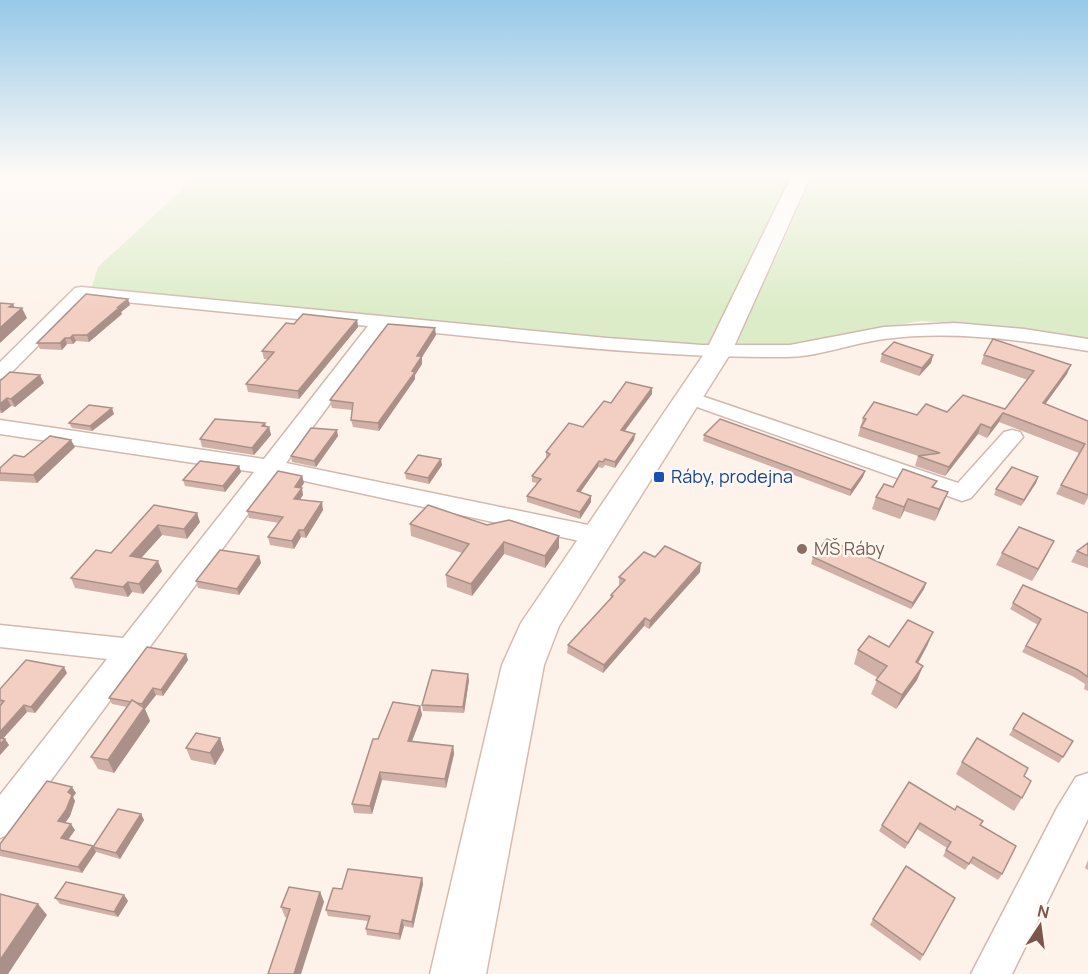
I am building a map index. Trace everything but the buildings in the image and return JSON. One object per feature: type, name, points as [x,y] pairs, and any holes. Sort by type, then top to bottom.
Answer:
[{"type":"street","points":[[458,974],[523,665],[540,623],[719,351],[781,220]]},
{"type":"street","points":[[0,373],[81,292],[607,344],[719,351],[790,351],[884,333],[930,329],[989,332],[1088,345]]},
{"type":"street","points":[[0,822],[382,321]]},
{"type":"street","points":[[690,398],[962,493],[1012,437]]},
{"type":"street","points":[[0,428],[271,467],[598,536]]},
{"type":"street","points":[[0,636],[132,650]]},
{"type":"street","points":[[991,974],[1069,819],[1088,788]]},
{"type":"green space","points":[[149,220],[770,220],[709,347],[91,289],[98,267]]},
{"type":"green space","points":[[793,220],[1088,220],[1088,341],[992,326],[922,321],[845,333],[776,348],[739,347],[733,342]]},
{"type":"place","name":"Ráby, prodejna","points":[[659,477]]},
{"type":"place","name":"MŠ Ráby","points":[[802,549]]}]
